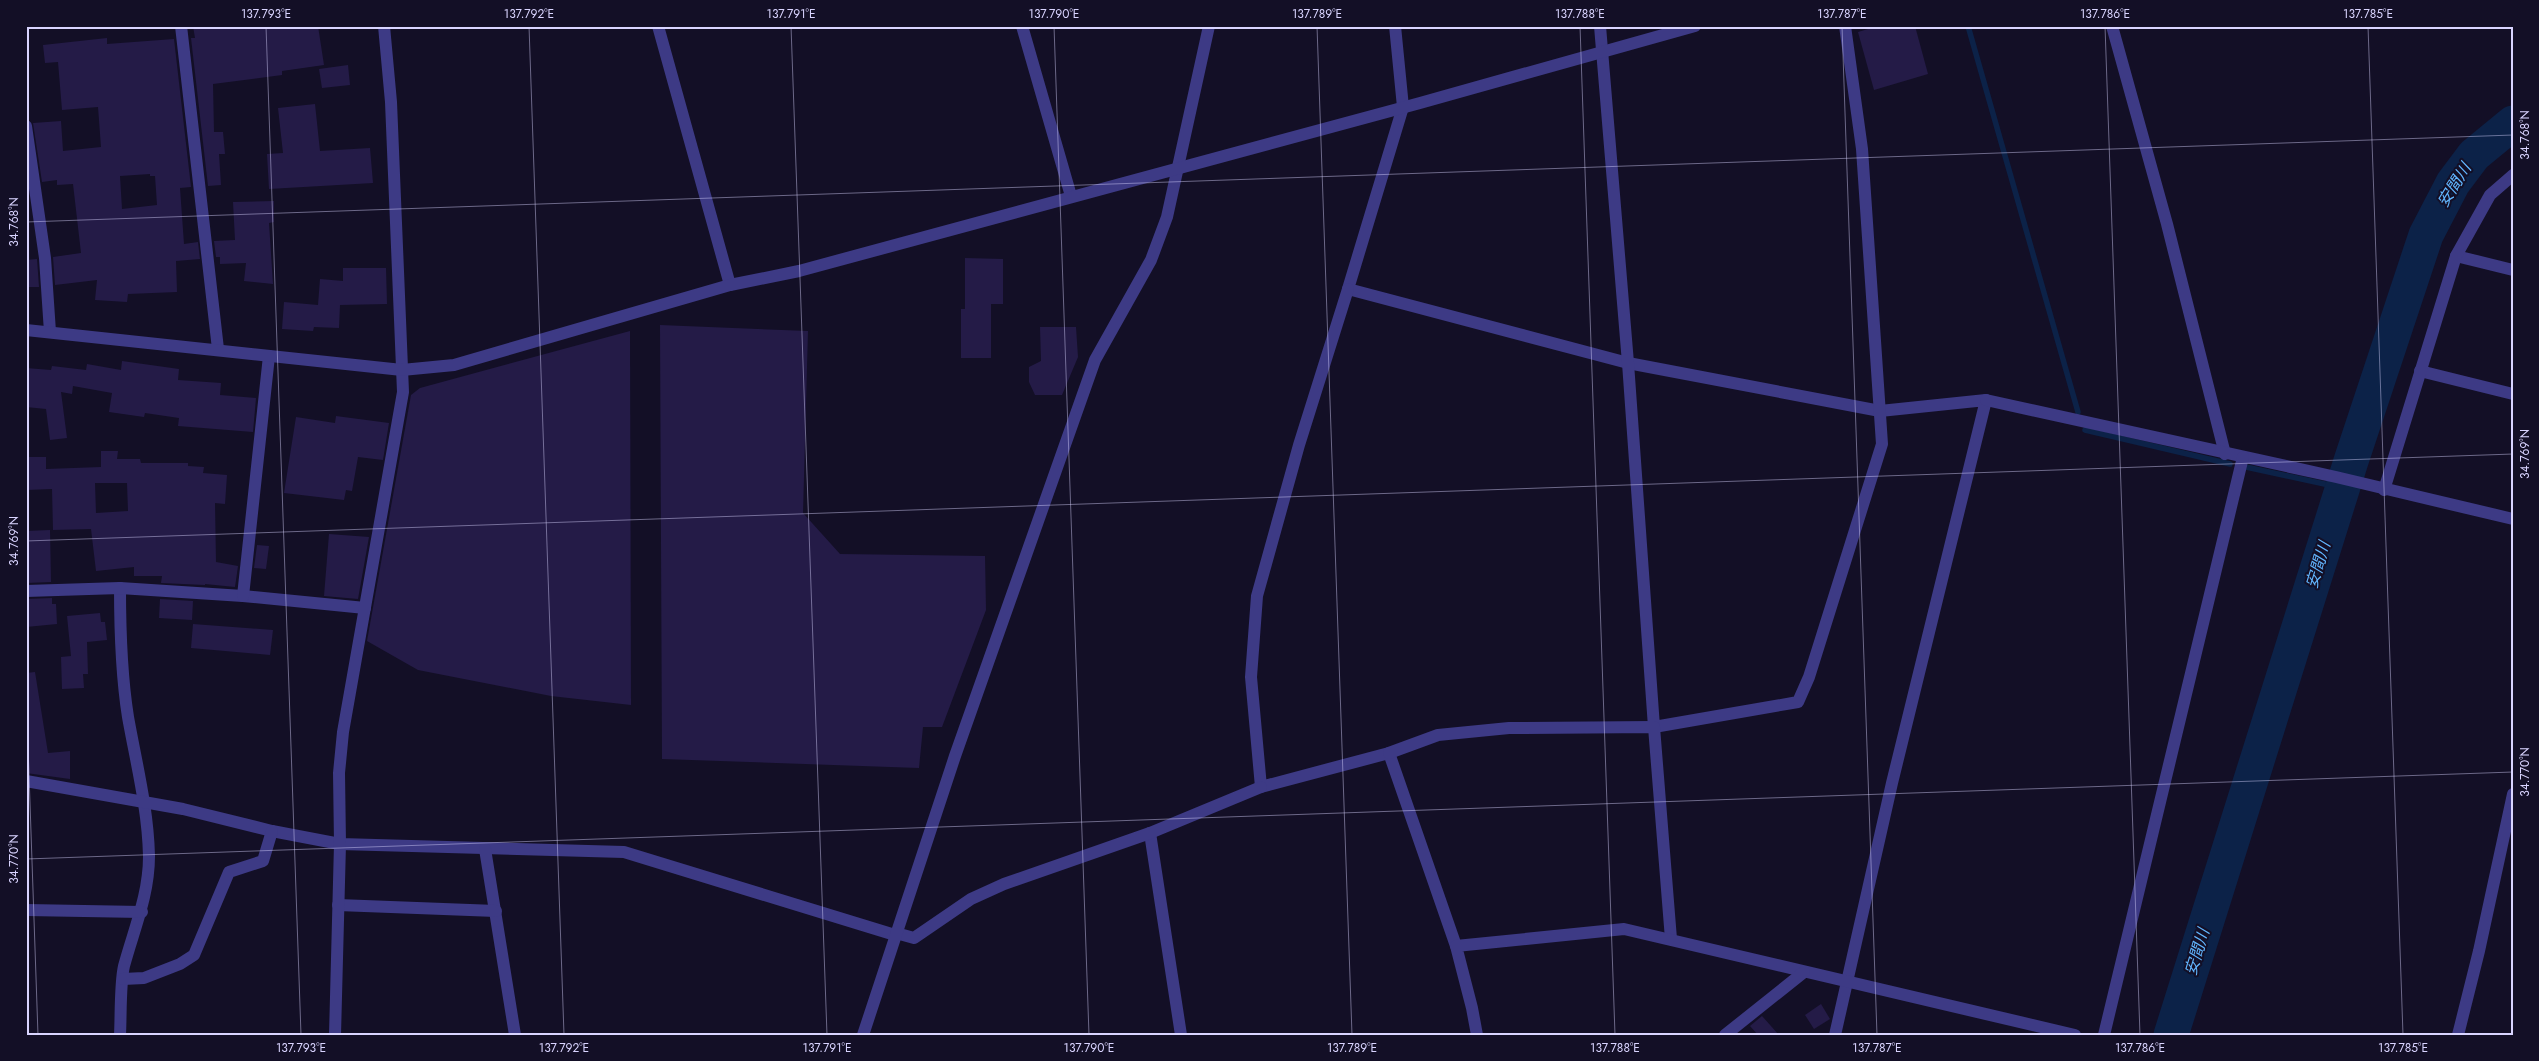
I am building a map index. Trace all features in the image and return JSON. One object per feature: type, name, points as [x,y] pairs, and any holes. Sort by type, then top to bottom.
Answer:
[{"type":"street","points":[[181,26],[218,349]]},
{"type":"street","points":[[335,1035],[340,844],[339,773],[342,740],[403,392],[391,102],[384,26]]},
{"type":"street","points":[[658,26],[730,285]]},
{"type":"street","points":[[1022,26],[1071,196]]},
{"type":"street","points":[[863,1035],[955,756],[1095,360],[1150,260],[1167,217],[1209,26]]},
{"type":"street","points":[[1261,788],[1251,677],[1257,596],[1299,445],[1403,107],[1395,26]]},
{"type":"street","points":[[1600,26],[1628,363],[1671,939]]},
{"type":"street","points":[[26,330],[402,370],[454,364],[730,285],[799,271],[1695,26]]},
{"type":"street","points":[[26,781],[183,809],[272,831],[340,844],[624,852],[914,938],[971,899],[1004,884],[1150,833],[1261,788],[1390,753],[1438,734],[1509,728],[1654,727],[1798,702],[1809,677],[1882,444],[1862,150],[1845,26]]},
{"type":"street","points":[[2112,26],[2167,224],[2225,454]]},
{"type":"street","points":[[26,126],[45,258],[50,332]]},
{"type":"street","points":[[2384,490],[2456,256],[2490,195],[2513,175]]},
{"type":"street","points":[[2456,256],[2513,270]]},
{"type":"street","points":[[1348,289],[1628,363],[1880,412],[1986,400],[2336,477],[2384,490],[2513,519]]},
{"type":"street","points":[[243,596],[269,356]]},
{"type":"street","points":[[2420,371],[2513,394]]},
{"type":"street","points":[[1835,1035],[1892,783],[1986,400]]},
{"type":"street","points":[[2104,1035],[2243,457]]},
{"type":"street","points":[[26,591],[120,588],[243,596],[365,608]]},
{"type":"street","points":[[120,588],[120,654],[128,715],[144,803],[149,871],[142,912],[123,969],[120,1035]]},
{"type":"street","points":[[1390,753],[1456,946],[1477,1035]]},
{"type":"street","points":[[2458,1035],[2509,829],[2513,794]]},
{"type":"street","points":[[123,979],[144,978],[180,964],[194,955],[229,872],[264,860],[272,831]]},
{"type":"street","points":[[1150,833],[1181,1035]]},
{"type":"street","points":[[485,849],[514,1035]]},
{"type":"street","points":[[338,905],[496,911]]},
{"type":"street","points":[[26,910],[142,912]]},
{"type":"street","points":[[1456,946],[1624,929],[1848,981],[2018,1029],[2075,1035]]},
{"type":"street","points":[[1726,1035],[1804,972]]},
{"type":"building","points":[[193,26],[318,26],[324,65],[282,71],[282,75],[213,84],[214,132],[223,132],[225,154],[219,154],[221,185],[208,186],[191,38],[195,38]]},
{"type":"building","points":[[1878,26],[1915,26],[1928,74],[1874,90],[1858,32]]},
{"type":"building","points":[[107,38],[107,44],[174,39],[191,187],[180,188],[184,244],[198,242],[200,259],[176,261],[177,292],[128,294],[127,302],[95,300],[97,280],[55,285],[53,257],[81,253],[73,184],[57,185],[57,180],[42,182],[33,123],[61,121],[63,151],[101,147],[98,107],[62,110],[58,62],[45,63],[43,45]],"holes":[[[150,174],[150,176],[155,176],[157,205],[122,209],[120,176]]]},
{"type":"building","points":[[348,65],[350,85],[322,88],[319,69]]},
{"type":"building","points":[[315,104],[320,151],[370,148],[373,183],[269,189],[267,154],[283,153],[278,108]]},
{"type":"building","points":[[274,201],[274,222],[269,223],[273,284],[244,281],[246,263],[220,264],[220,257],[216,257],[214,241],[235,240],[233,202]]},
{"type":"building","points":[[965,258],[1003,259],[1003,304],[991,304],[991,358],[961,358],[961,309],[965,309]]},
{"type":"building","points":[[37,259],[39,287],[26,287],[26,260]]},
{"type":"building","points":[[343,268],[386,268],[387,304],[340,305],[339,328],[314,327],[313,331],[282,329],[284,302],[318,305],[320,279],[343,281]]},
{"type":"building","points":[[660,325],[808,331],[803,513],[840,554],[985,556],[986,610],[942,727],[923,727],[919,768],[662,759]]},
{"type":"building","points":[[1040,327],[1076,327],[1078,357],[1062,395],[1035,395],[1029,382],[1029,367],[1041,361]]},
{"type":"building","points":[[630,331],[631,705],[551,696],[418,670],[367,641],[411,395],[420,388]]},
{"type":"building","points":[[122,361],[179,369],[178,380],[221,383],[220,395],[256,398],[253,432],[178,426],[179,418],[145,413],[144,417],[109,412],[112,393],[73,386],[72,394],[61,392],[67,438],[50,440],[46,409],[26,407],[26,368],[51,370],[52,366],[86,370],[87,364],[121,370]]},
{"type":"building","points":[[336,416],[389,423],[383,460],[358,457],[352,491],[346,490],[344,500],[284,493],[296,417],[335,423]]},
{"type":"building","points":[[101,451],[118,451],[117,459],[140,459],[141,463],[188,463],[188,466],[204,467],[203,473],[227,475],[225,504],[215,503],[216,562],[238,566],[235,587],[161,583],[162,576],[134,576],[134,567],[96,571],[91,529],[53,530],[52,489],[26,490],[26,457],[46,457],[46,469],[101,467]],"holes":[[[95,483],[127,483],[128,511],[96,513]]]},
{"type":"building","points":[[50,530],[51,582],[26,583],[26,531]]},
{"type":"building","points":[[329,534],[369,537],[358,599],[324,596]]},
{"type":"building","points":[[257,545],[269,546],[266,569],[254,568]]},
{"type":"building","points":[[52,598],[52,604],[56,604],[57,624],[26,627],[26,599]]},
{"type":"building","points":[[160,599],[193,601],[192,620],[159,618]]},
{"type":"building","points":[[100,613],[101,622],[105,622],[107,640],[87,642],[88,674],[83,674],[84,688],[62,689],[61,657],[71,656],[67,616]]},
{"type":"building","points":[[193,624],[273,630],[270,655],[191,648]]},
{"type":"building","points":[[35,672],[48,753],[70,751],[70,779],[26,773],[26,673]]},
{"type":"building","points":[[1821,1004],[1830,1019],[1814,1029],[1805,1015]]},
{"type":"building","points":[[1762,1016],[1779,1035],[1758,1035],[1750,1026]]},
{"type":"waterway","points":[[1968,26],[2078,412]]},
{"type":"waterway","name":"安間川","points":[[2171,1035],[2351,461],[2426,235],[2453,183],[2474,155],[2513,123]]},
{"type":"waterway","points":[[2085,430],[2230,464]]},
{"type":"waterway","points":[[2246,467],[2343,488]]}]
